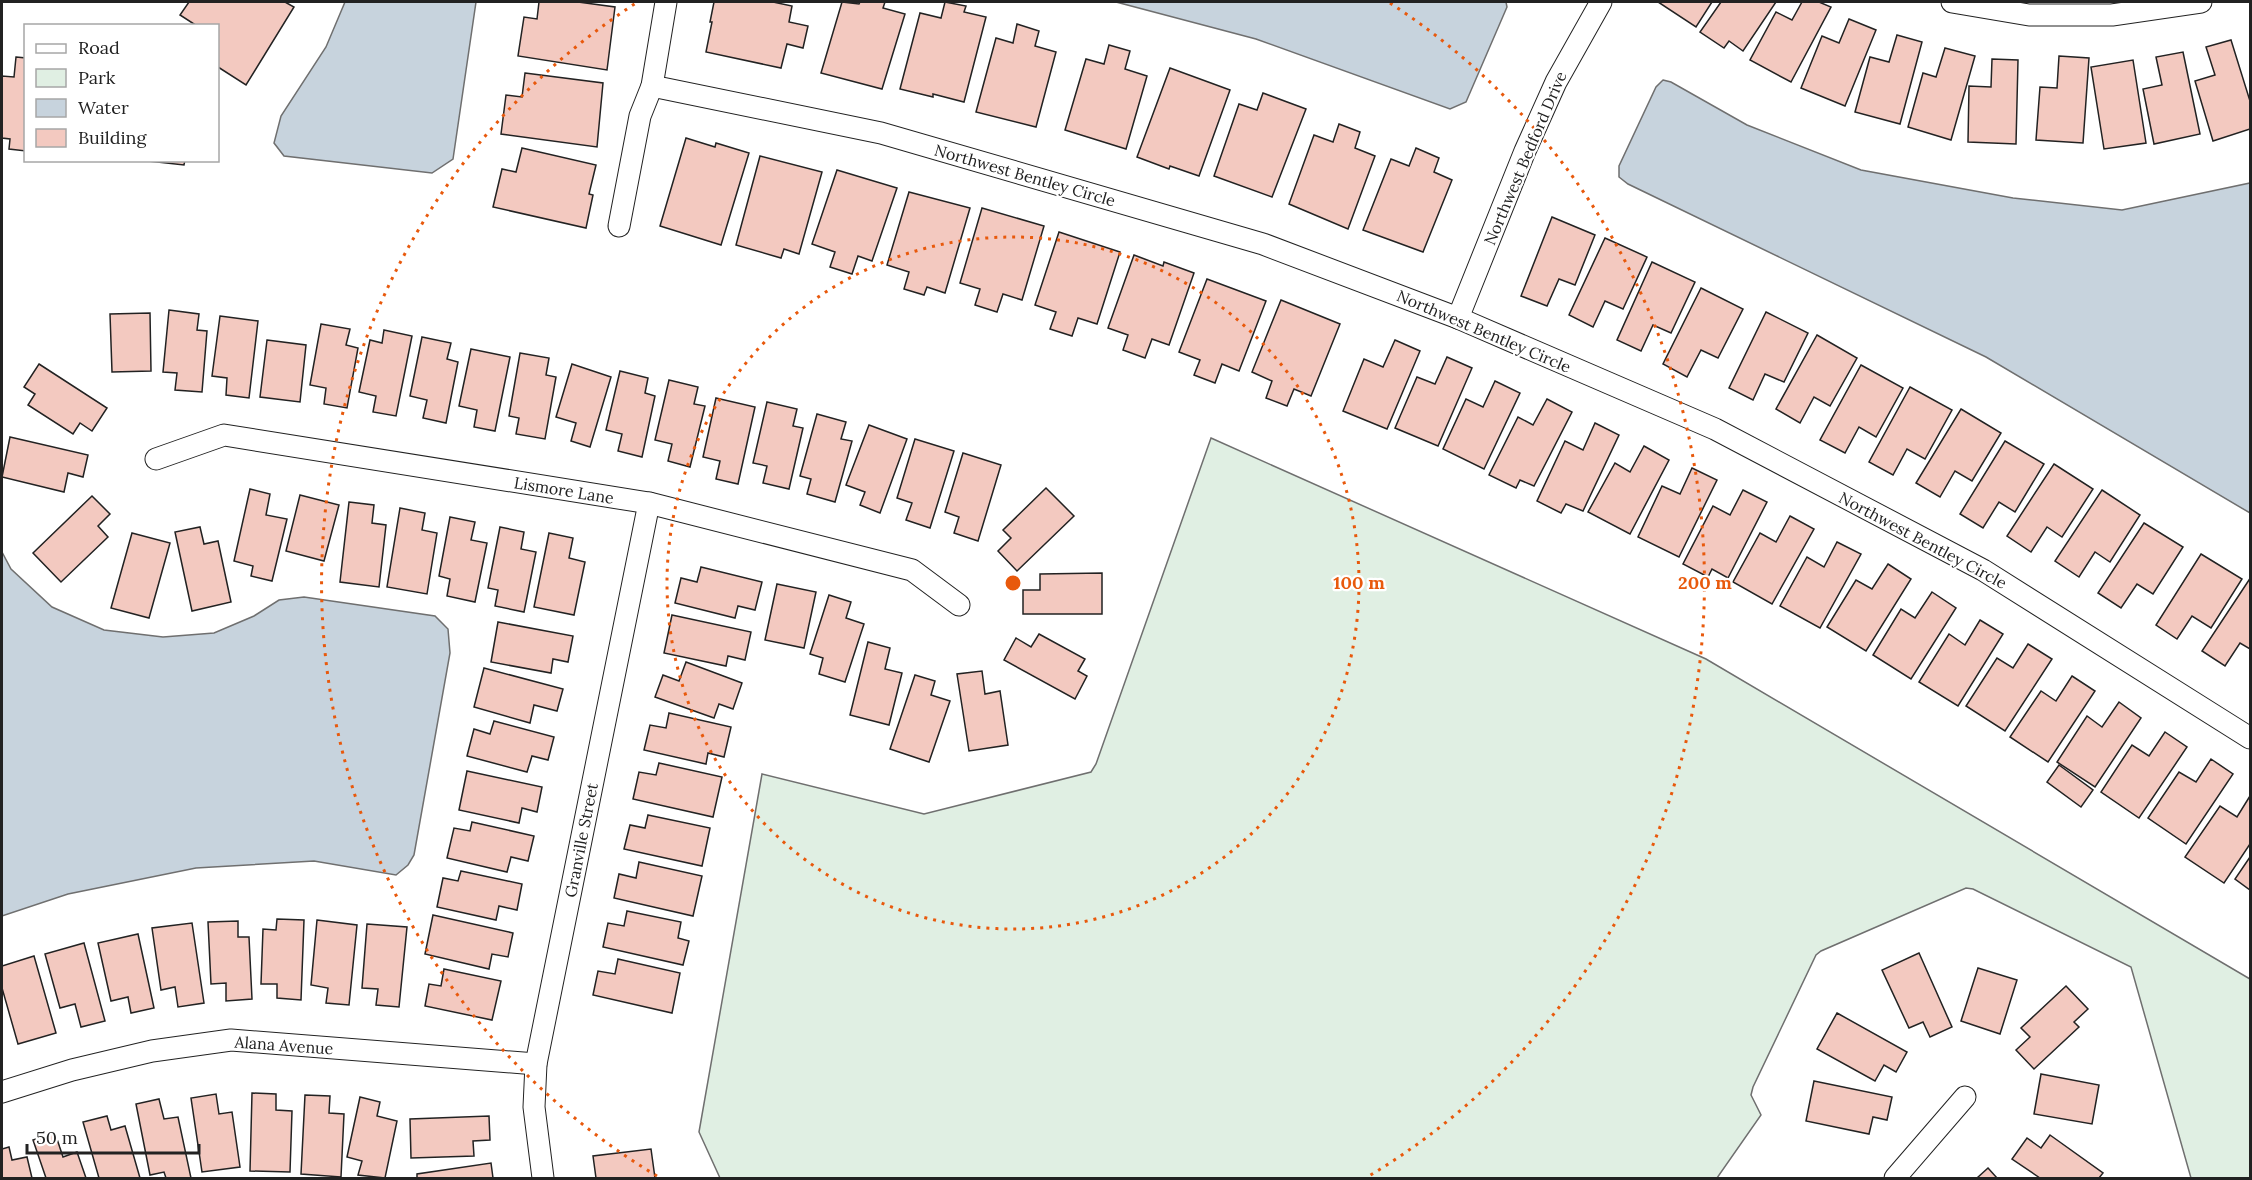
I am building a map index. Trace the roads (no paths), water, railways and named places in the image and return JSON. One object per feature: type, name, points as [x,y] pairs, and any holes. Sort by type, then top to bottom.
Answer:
[{"type":"street","points":[[619,226],[640,116],[652,86],[666,2]]},
{"type":"street","name":"Northwest Bedford Drive","points":[[1458,318],[1525,150],[1556,82],[1601,2]]},
{"type":"street","points":[[1952,2],[2029,15],[2112,15],[2201,2]]},
{"type":"street","name":"Northwest Bentley Circle","points":[[652,86],[881,133],[1263,243],[1458,318],[1715,429],[1983,570],[2250,738]]},
{"type":"street","name":"Lismore Lane","points":[[156,459],[224,435],[649,503],[912,570],[959,606]]},
{"type":"street","name":"Granville Street","points":[[543,1179],[534,1107],[536,1064],[649,503]]},
{"type":"street","name":"Alana Avenue","points":[[2,1092],[72,1070],[152,1051],[231,1040],[536,1064]]},
{"type":"street","points":[[1895,1179],[1965,1097]]},
{"type":"water","points":[[345,2],[476,2],[453,159],[432,173],[284,156],[274,143],[281,116],[326,47]]},
{"type":"water","points":[[1116,2],[1506,2],[1507,7],[1466,102],[1450,109],[1256,39]]},
{"type":"water","points":[[1663,80],[1671,82],[1747,125],[1861,170],[2013,198],[2122,210],[2250,183],[2250,513],[1986,357],[1628,184],[1619,177],[1619,166],[1656,87]]},
{"type":"water","points":[[2,552],[11,569],[52,607],[104,630],[163,637],[214,633],[254,616],[279,600],[304,597],[435,616],[448,629],[450,653],[414,855],[408,865],[396,875],[314,861],[196,868],[68,894],[2,916]]}]
